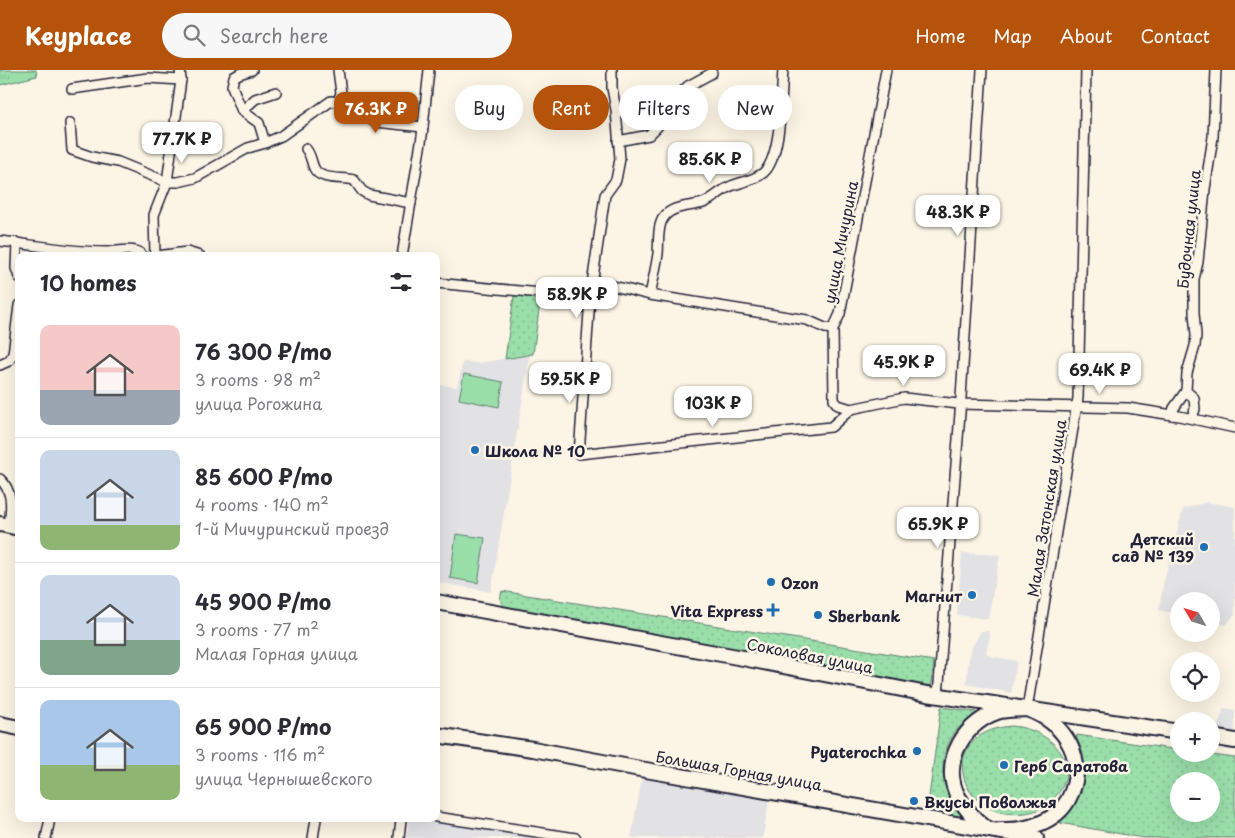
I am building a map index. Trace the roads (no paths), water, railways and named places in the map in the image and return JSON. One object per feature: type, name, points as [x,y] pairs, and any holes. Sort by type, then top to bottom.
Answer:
[{"type":"main road","name":"Соколовая улица","points":[[440,603],[938,696],[1170,731]]},
{"type":"main road","points":[[1027,709],[1043,716],[1061,731],[1073,751],[1076,765],[1076,781],[1068,801],[1057,813],[1046,820],[1026,829],[990,834],[960,800],[953,781],[954,752],[964,735],[974,724],[982,719],[998,712],[1027,709]]},
{"type":"main road","points":[[0,724],[15,727]]},
{"type":"main road","name":"Большая Горная улица","points":[[440,736],[533,749],[990,834],[1036,838]]},
{"type":"main road","points":[[1220,738],[1235,741]]},
{"type":"street","points":[[156,252],[154,215],[168,182],[181,80],[180,70]]},
{"type":"street","points":[[252,70],[234,77],[232,86],[242,111],[259,123],[265,143]]},
{"type":"street","points":[[338,70],[341,93],[338,102]]},
{"type":"street","points":[[403,252],[423,127],[429,70]]},
{"type":"street","points":[[612,70],[620,159],[619,171],[616,180],[606,195],[590,298],[579,454],[831,427],[851,409],[904,398],[959,404],[1128,408],[1192,418],[1235,428]]},
{"type":"street","points":[[650,295],[658,255],[661,223],[665,216],[682,206],[706,202],[721,191],[746,182],[763,173],[772,162],[776,148],[783,70]]},
{"type":"street","name":"улица Мичурина","points":[[851,409],[838,405],[834,400],[833,329],[840,314],[886,70]]},
{"type":"street","points":[[938,696],[982,70]]},
{"type":"street","name":"Малая Затонская улица","points":[[1027,709],[1040,639],[1078,398],[1086,70]]},
{"type":"street","name":"Будочная улица","points":[[1172,415],[1174,408],[1186,391],[1187,373],[1196,335],[1194,278],[1198,262],[1205,188],[1213,137],[1216,70]]},
{"type":"street","points":[[618,141],[649,135],[688,86],[712,73]]},
{"type":"street","points":[[72,89],[148,78],[181,80]]},
{"type":"street","points":[[242,111],[256,99],[276,92]]},
{"type":"street","points":[[70,123],[72,150],[92,157],[118,162],[168,182],[195,178],[248,148],[280,136],[331,101],[338,102],[376,122],[423,127]]},
{"type":"street","points":[[306,150],[310,153],[314,169],[319,174],[354,180],[362,191],[369,195],[411,203]]},
{"type":"street","points":[[0,241],[69,250],[137,252]]},
{"type":"street","points":[[17,243],[17,252]]},
{"type":"street","points":[[440,283],[572,296],[584,293],[593,285],[601,283],[610,284],[650,295],[808,320],[825,328],[833,329]]},
{"type":"street","points":[[0,365],[10,360],[13,354],[15,338]]},
{"type":"street","name":"Будочная улица","points":[[1186,391],[1194,398],[1195,408],[1192,418]]},
{"type":"street","points":[[0,479],[8,489],[11,502],[9,526]]},
{"type":"street","points":[[440,818],[576,838]]},
{"type":"street","points":[[46,838],[49,822]]},
{"type":"street","points":[[313,838],[316,822]]},
{"type":"street","points":[[399,838],[401,822]]},
{"type":"place","name":"Школа № 10","points":[[475,450]]},
{"type":"place","name":"Детский сад № 139","points":[[1204,547]]},
{"type":"place","name":"Ozon","points":[[771,582]]},
{"type":"place","name":"Магнит","points":[[972,595]]},
{"type":"place","name":"Vita Express","points":[[773,610]]},
{"type":"place","name":"Sberbank","points":[[818,615]]},
{"type":"place","name":"Pyaterochka","points":[[917,751]]},
{"type":"place","name":"Герб Саратова","points":[[1004,765]]},
{"type":"place","name":"Вкусы Поволжья","points":[[914,801]]}]
